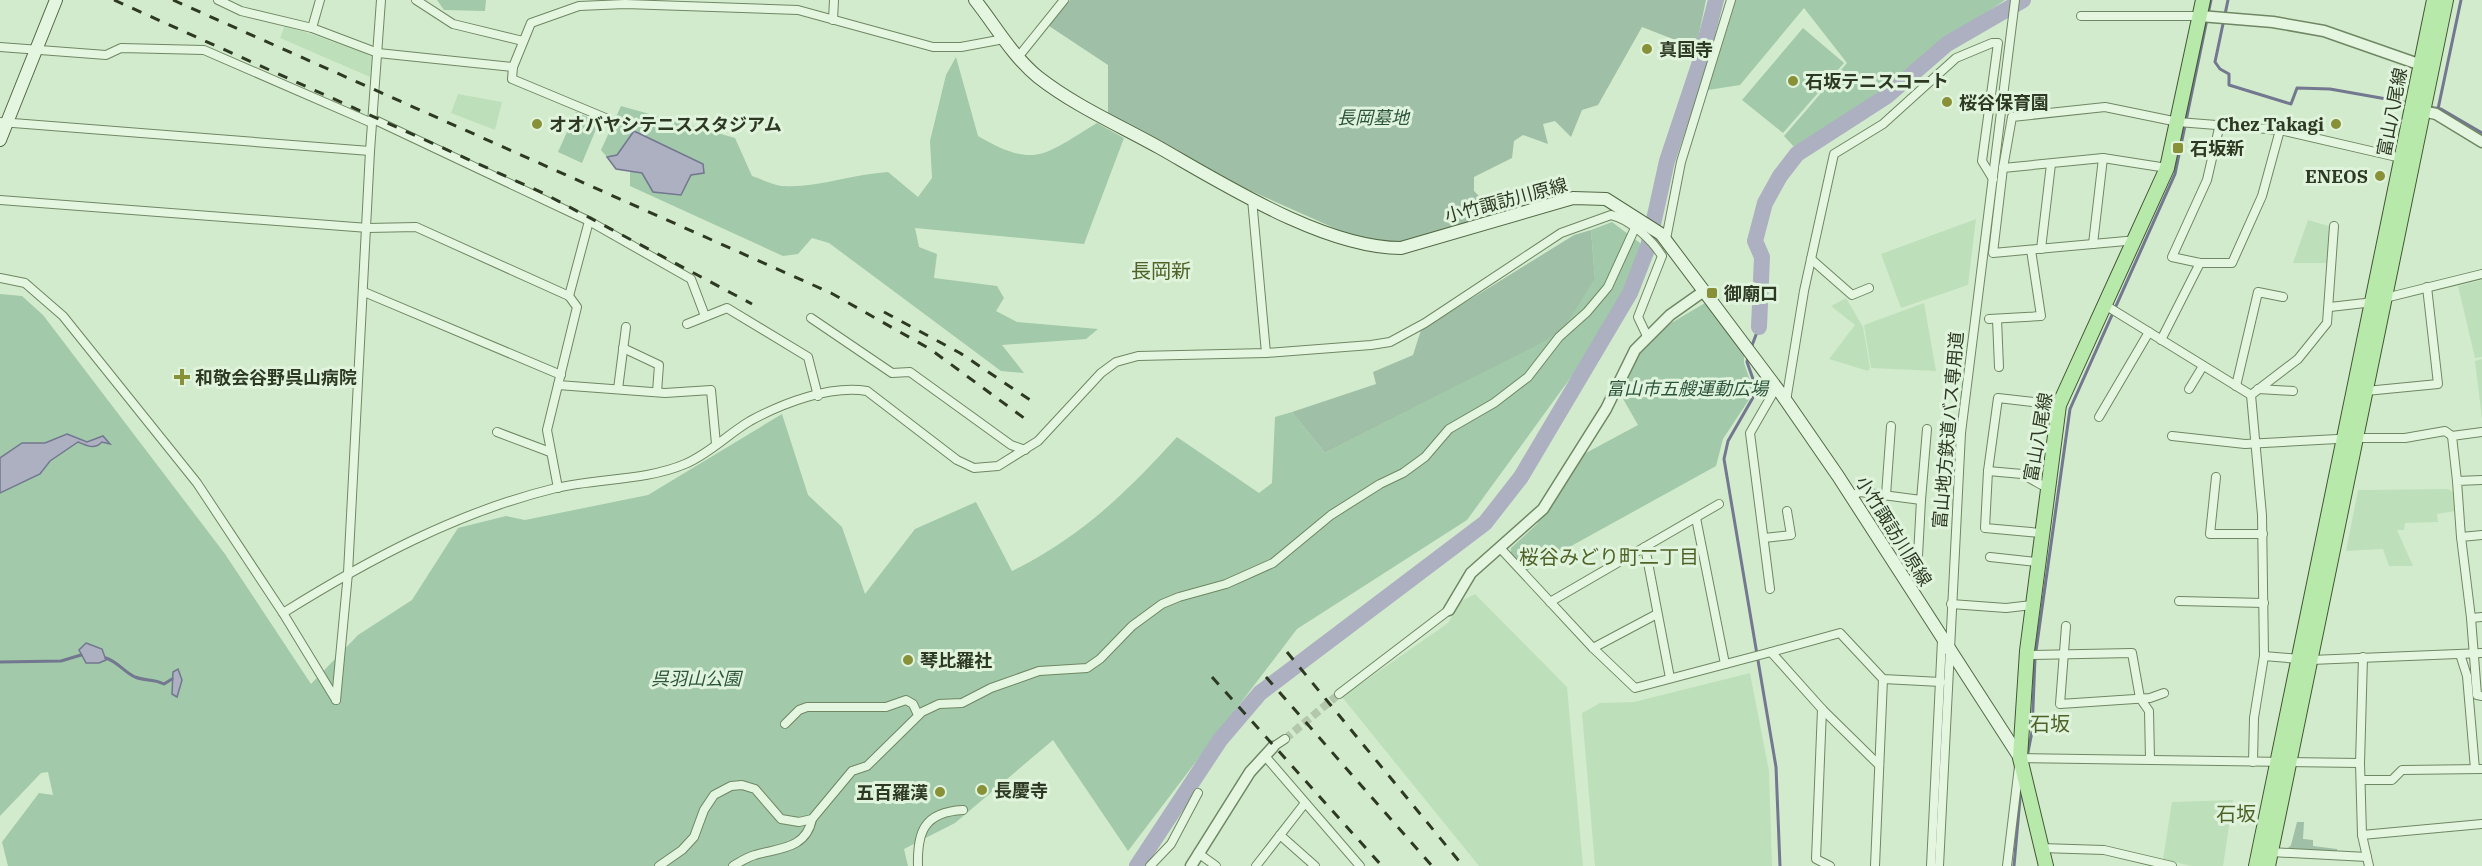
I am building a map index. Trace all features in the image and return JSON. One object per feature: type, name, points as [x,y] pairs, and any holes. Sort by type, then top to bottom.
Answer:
[{"type":"main road","points":[[0,140],[4,122],[56,0]]},
{"type":"main road","name":"小竹諏訪川原線","points":[[975,0],[1036,76],[1067,98],[1252,199],[1297,221],[1379,248],[1401,248],[1573,198],[1606,199],[1638,223],[1664,236],[1786,401],[2020,758]]},
{"type":"main road","name":"富山八尾線","points":[[2046,866],[2020,758],[2026,655],[2059,405],[2066,385],[2137,240],[2167,168],[2203,0]]},
{"type":"main road","name":"富山八尾線","points":[[2268,866],[2284,762],[2304,659],[2426,66],[2434,0]]},
{"type":"main road","name":"富山八尾線","points":[[2426,66],[2446,0]]},
{"type":"main road","name":"富山八尾線","points":[[2350,438],[2366,391],[2401,158],[2417,110]]},
{"type":"main road","name":"富山八尾線","points":[[2256,866],[2284,762]]},
{"type":"street","points":[[218,0],[241,11],[312,28],[378,53],[513,67]]},
{"type":"street","points":[[312,28],[320,0]]},
{"type":"street","points":[[0,278],[25,283],[63,316],[197,483],[283,613],[336,700],[348,573],[368,228],[370,151],[381,0]]},
{"type":"street","points":[[416,0],[453,24],[523,41]]},
{"type":"street","points":[[833,20],[834,0]]},
{"type":"street","points":[[1018,56],[1064,0]]},
{"type":"street","points":[[1664,236],[1682,162],[1731,0]]},
{"type":"street","name":"富山地方鉄道バス専用道","points":[[1939,866],[1946,644],[1951,604],[1961,433],[2014,0]]},
{"type":"street","points":[[608,119],[513,79],[513,67],[531,22],[579,6],[625,4],[798,10],[933,47],[961,47],[1004,39]]},
{"type":"street","points":[[2080,16],[2200,16],[2273,22],[2324,31],[2426,66]]},
{"type":"street","points":[[1786,401],[1811,259],[1834,154],[1883,124],[1956,58],[1992,43],[1998,43],[1982,161],[1993,179]]},
{"type":"street","points":[[0,47],[106,55],[121,48],[204,50],[373,121],[589,221],[691,279],[705,316]]},
{"type":"street","points":[[2137,240],[1993,253],[2003,168],[2012,117],[2106,107],[2178,122],[2280,130],[2401,158]]},
{"type":"street","points":[[2417,110],[2436,114],[2482,142]]},
{"type":"street","points":[[4,122],[370,151]]},
{"type":"street","points":[[2220,124],[2207,180],[2172,257],[2200,263],[2232,263],[2262,196],[2280,130]]},
{"type":"street","points":[[2003,168],[2103,158],[2167,168]]},
{"type":"street","points":[[2093,244],[2103,158]]},
{"type":"street","points":[[2041,249],[2051,164]]},
{"type":"street","points":[[1252,199],[1266,353]]},
{"type":"street","points":[[0,200],[368,228],[416,228],[569,296],[577,307],[547,430],[558,488]]},
{"type":"street","points":[[283,613],[374,558],[451,524],[509,501],[558,488],[666,470],[687,463],[778,407],[850,388],[867,391],[957,460],[974,468],[998,466],[1038,441],[1101,373],[1116,363],[1138,356],[1266,353],[1390,342],[1425,323],[1561,233],[1611,215],[1638,223],[1662,256],[1638,317],[1647,336]]},
{"type":"street","points":[[569,296],[589,221]]},
{"type":"street","points":[[733,866],[758,854],[787,849],[798,841],[812,819],[852,771],[867,766],[930,707],[962,704],[991,688],[1039,671],[1087,668],[1100,660],[1132,626],[1162,604],[1226,584],[1273,563],[1331,515],[1380,484],[1403,473],[1425,457],[1449,429],[1494,403],[1528,378],[1559,337],[1587,312],[1608,287],[1638,223]]},
{"type":"street","points":[[2254,392],[2310,346],[2327,323],[2330,307],[2334,226]]},
{"type":"street","points":[[1999,367],[1993,319],[2040,316],[2031,250]]},
{"type":"street","points":[[1811,259],[1852,295],[1869,288]]},
{"type":"street","points":[[2161,340],[2200,263]]},
{"type":"street","points":[[2330,307],[2379,299],[2482,274]]},
{"type":"street","points":[[2366,391],[2438,384],[2427,287]]},
{"type":"street","points":[[1339,694],[1449,610],[1471,573],[1501,549],[1543,509],[1606,409],[1635,350],[1670,315],[1704,291]]},
{"type":"street","points":[[364,292],[561,375]]},
{"type":"street","points":[[2236,386],[2258,292],[2283,297]]},
{"type":"street","points":[[2105,304],[2236,386],[2254,392],[2293,391]]},
{"type":"street","points":[[687,324],[727,308],[808,357],[818,396]]},
{"type":"street","points":[[811,318],[892,373],[910,372],[1011,446],[1025,450]]},
{"type":"street","points":[[618,389],[626,327]]},
{"type":"street","points":[[2099,417],[2150,332]]},
{"type":"street","points":[[624,348],[659,365],[657,392]]},
{"type":"street","points":[[2189,389],[2204,366]]},
{"type":"street","points":[[558,385],[657,392],[711,390],[716,444]]},
{"type":"street","points":[[1770,589],[1750,433],[1776,388]]},
{"type":"street","points":[[2253,762],[2254,718],[2264,656],[2263,534],[2255,442],[2254,392]]},
{"type":"street","points":[[2041,533],[1985,528],[1988,471],[1998,398],[2059,405]]},
{"type":"street","points":[[1886,495],[1891,426]]},
{"type":"street","points":[[1918,556],[1927,429]]},
{"type":"street","points":[[2172,436],[2245,444],[2350,438],[2405,438],[2445,431],[2452,436],[2482,432]]},
{"type":"street","points":[[497,432],[550,452]]},
{"type":"street","points":[[2452,436],[2470,618],[2478,653],[2477,695],[2482,696]]},
{"type":"street","points":[[1988,471],[2022,474],[2047,488]]},
{"type":"street","points":[[2217,477],[2210,534],[2263,534]]},
{"type":"street","points":[[2457,481],[2482,480]]},
{"type":"street","points":[[1850,496],[1860,492],[1921,500]]},
{"type":"street","points":[[1550,602],[1719,504]]},
{"type":"street","points":[[1764,538],[1791,535],[1787,511]]},
{"type":"street","points":[[1696,518],[1725,664]]},
{"type":"street","points":[[2462,537],[2482,535]]},
{"type":"street","points":[[1645,547],[1670,678]]},
{"type":"street","points":[[1501,549],[1593,648],[1635,688],[1840,633],[1883,679],[1941,682]]},
{"type":"street","points":[[1990,557],[2037,562]]},
{"type":"street","points":[[2179,601],[2264,603]]},
{"type":"street","points":[[1951,604],[2006,608],[2032,605]]},
{"type":"street","points":[[1593,648],[1657,614]]},
{"type":"street","points":[[2470,618],[2482,618]]},
{"type":"street","points":[[2066,626],[2060,704],[2150,698],[2164,693]]},
{"type":"street","points":[[1931,866],[1941,682],[1946,644]]},
{"type":"street","points":[[1771,652],[1822,709],[1879,765]]},
{"type":"street","points":[[2026,655],[2132,653],[2140,698],[2149,711],[2150,759]]},
{"type":"street","points":[[2264,656],[2304,659],[2478,653]]},
{"type":"street","points":[[2361,780],[2392,780],[2402,770],[2479,769],[2467,676],[2460,654]]},
{"type":"street","points":[[2271,852],[2368,861],[2362,835],[2360,763],[2363,657]]},
{"type":"street","points":[[1875,866],[1883,679]]},
{"type":"street","points":[[785,724],[799,710],[807,707],[886,707],[906,700],[913,704],[918,716]]},
{"type":"street","points":[[1822,709],[1816,859],[1830,866]]},
{"type":"street","points":[[1191,866],[1244,782],[1269,752],[1285,739]]},
{"type":"street","points":[[1269,752],[1305,803],[1360,866]]},
{"type":"street","points":[[2007,866],[2020,758],[2360,763]]},
{"type":"street","points":[[659,866],[682,850],[694,837],[704,810],[714,795],[731,786],[742,785],[755,789],[781,819],[799,822],[812,819]]},
{"type":"street","points":[[1150,866],[1171,844],[1198,793]]},
{"type":"street","points":[[1256,866],[1305,803]]},
{"type":"street","points":[[918,866],[919,840],[927,822],[951,810],[963,810]]},
{"type":"street","points":[[2362,835],[2482,824]]},
{"type":"street","points":[[1280,835],[1315,866]]},
{"type":"street","points":[[2042,848],[2104,850],[2135,862],[2172,866]]},
{"type":"street","points":[[1198,853],[1216,866]]},
{"type":"green space","points":[[437,0],[486,0],[485,11],[444,10]]},
{"type":"green space","name":"長岡墓地","points":[[1070,0],[1706,0],[1696,48],[1642,27],[1598,105],[1582,110],[1571,137],[1555,121],[1543,124],[1548,144],[1523,135],[1514,141],[1512,158],[1474,177],[1474,191],[1483,200],[1472,222],[1379,248],[1240,186],[1108,114],[1108,65],[1049,26]]},
{"type":"green space","points":[[1736,0],[2005,0],[1942,42],[1891,88],[1796,149],[1784,136],[1847,63],[1804,8],[1740,85],[1708,90]]},
{"type":"green space","points":[[285,25],[372,57],[370,77],[280,38]]},
{"type":"green space","name":"石坂テニスコート","points":[[1803,28],[1844,63],[1783,133],[1742,100]]},
{"type":"green space","points":[[956,57],[978,136],[998,146],[1014,153],[1040,154],[1065,143],[1097,123],[1124,138],[1084,244],[915,228],[919,247],[937,254],[934,278],[997,286],[1004,298],[996,311],[1017,322],[1098,329],[1086,339],[1002,345],[1024,373],[1001,371],[829,243],[812,238],[798,254],[783,256],[630,186],[630,170],[643,173],[670,149],[635,131],[617,155],[607,157],[601,150],[621,106],[735,138],[752,176],[772,184],[809,185],[888,172],[918,197],[932,178],[930,141],[946,75]]},
{"type":"green space","points":[[458,94],[502,102],[495,130],[451,113]]},
{"type":"green space","points":[[576,112],[599,122],[582,163],[558,152]]},
{"type":"green space","points":[[1976,219],[1968,285],[1901,308],[1881,254]]},
{"type":"green space","points":[[2308,220],[2332,227],[2330,263],[2293,263]]},
{"type":"green space","name":"呉羽山公園","points":[[1612,222],[1644,246],[1626,294],[1587,355],[1467,520],[1297,629],[1128,851],[1053,740],[955,823],[904,849],[908,866],[8,866],[2,842],[39,793],[53,795],[48,772],[41,773],[0,816],[0,294],[22,296],[43,315],[225,554],[311,684],[358,635],[412,600],[458,528],[506,516],[525,520],[648,495],[782,414],[808,495],[842,527],[865,594],[915,529],[976,502],[1012,571],[1037,558],[1081,529],[1121,495],[1177,437],[1259,493],[1272,483],[1275,417],[1292,412],[1325,453],[1540,343],[1562,329],[1595,279],[1591,230]]},
{"type":"green space","points":[[1591,230],[1595,279],[1563,329],[1543,342],[1325,453],[1292,412],[1376,384],[1373,372],[1413,355],[1421,330],[1574,235]]},
{"type":"green space","points":[[2482,280],[2482,357],[2475,358],[2458,286]]},
{"type":"green space","points":[[1846,298],[1863,327],[1870,368],[1868,371],[1829,359],[1855,325],[1831,306]]},
{"type":"green space","name":"富山市五艘運動広場","points":[[1705,303],[1744,354],[1744,363],[1752,386],[1752,395],[1723,439],[1716,466],[1526,571],[1510,556],[1511,548],[1537,524],[1584,454],[1638,425],[1618,390],[1635,358],[1656,332]]},
{"type":"green space","points":[[1924,303],[1936,371],[1871,368],[1864,325]]},
{"type":"green space","points":[[2482,359],[2482,419],[2475,361]]},
{"type":"green space","points":[[2448,489],[2453,492],[2456,511],[2437,514],[2438,522],[2405,523],[2404,530],[2397,530],[2413,566],[2389,566],[2383,549],[2346,551],[2358,490]]},
{"type":"green space","points":[[1475,594],[1567,687],[1583,866],[1479,866],[1342,697],[1448,623],[1461,601]]},
{"type":"green space","points":[[1750,673],[1769,771],[1772,866],[1595,866],[1582,713],[1600,703],[1634,702]]},
{"type":"green space","points":[[2233,800],[2223,866],[2191,866],[2163,859],[2172,802]]},
{"type":"green space","points":[[2297,822],[2304,822],[2303,839],[2313,840],[2313,846],[2337,849],[2337,855],[2285,851],[2291,845]]},
{"type":"water","points":[[634,131],[703,164],[704,173],[691,175],[681,195],[653,192],[642,173],[616,169],[607,157],[617,155]]},
{"type":"water","points":[[67,434],[87,442],[103,436],[110,444],[102,442],[91,446],[78,442],[50,461],[40,474],[0,493],[0,458],[22,443],[45,443]]},
{"type":"water","points":[[86,643],[102,649],[106,660],[99,663],[86,663],[79,650]]},
{"type":"water","points":[[178,669],[182,680],[177,697],[172,694],[173,672]]},
{"type":"waterway","points":[[1137,866],[1220,740],[1260,693],[1485,523],[1521,477],[1630,293],[1648,247],[1667,161],[1699,65],[1716,0]]},
{"type":"waterway","points":[[1759,327],[1762,257],[1755,241],[1765,203],[1780,176],[1797,154],[1887,96],[1947,44],[2023,0]]},
{"type":"waterway","points":[[2027,757],[2032,732],[2035,658],[2070,409],[2175,174],[2211,0]]},
{"type":"waterway","points":[[2228,0],[2215,62],[2220,69],[2229,74],[2229,85],[2291,104],[2297,88],[2330,89],[2409,103]]},
{"type":"waterway","points":[[2438,109],[2461,0]]},
{"type":"waterway","points":[[2428,107],[2441,109],[2482,133]]},
{"type":"waterway","points":[[1751,348],[1759,327]]},
{"type":"waterway","points":[[1748,357],[1747,362],[1755,394],[1728,441],[1724,459],[1776,767],[1780,866]]},
{"type":"waterway","points":[[0,662],[61,661],[81,655]]},
{"type":"waterway","points":[[106,658],[139,678],[164,684],[172,679]]},
{"type":"waterway","points":[[2014,866],[2021,787]]},
{"type":"tunnel","points":[[1285,739],[1339,694]]},
{"type":"railway","points":[[114,0],[543,193],[752,304]]},
{"type":"railway","points":[[173,0],[831,293],[930,349],[1024,418]]},
{"type":"railway","points":[[884,312],[960,353],[1036,404]]},
{"type":"railway","points":[[1287,652],[1463,866]]},
{"type":"railway","points":[[1212,677],[1382,866]]},
{"type":"railway","points":[[1266,677],[1432,866]]},
{"type":"place","name":"真国寺","points":[[1647,49]]},
{"type":"place","name":"石坂テニスコート","points":[[1793,81]]},
{"type":"place","name":"桜谷保育園","points":[[1947,102]]},
{"type":"place","name":"オオバヤシテニススタジアム","points":[[537,124]]},
{"type":"place","name":"Chez Takagi","points":[[2336,124]]},
{"type":"place","name":"石坂新","points":[[2178,148]]},
{"type":"place","name":"ENEOS","points":[[2380,176]]},
{"type":"place","name":"御廟口","points":[[1712,293]]},
{"type":"place","name":"和敬会谷野呉山病院","points":[[182,377]]},
{"type":"place","name":"琴比羅社","points":[[908,660]]},
{"type":"place","name":"長慶寺","points":[[982,790]]},
{"type":"place","name":"五百羅漢","points":[[940,792]]},
{"type":"district","name":"長岡新","points":[[1161,270]]},
{"type":"district","name":"桜谷みどり町二丁目","points":[[1609,556]]},
{"type":"district","name":"石坂","points":[[2050,723]]},
{"type":"district","name":"石坂","points":[[2236,813]]}]
